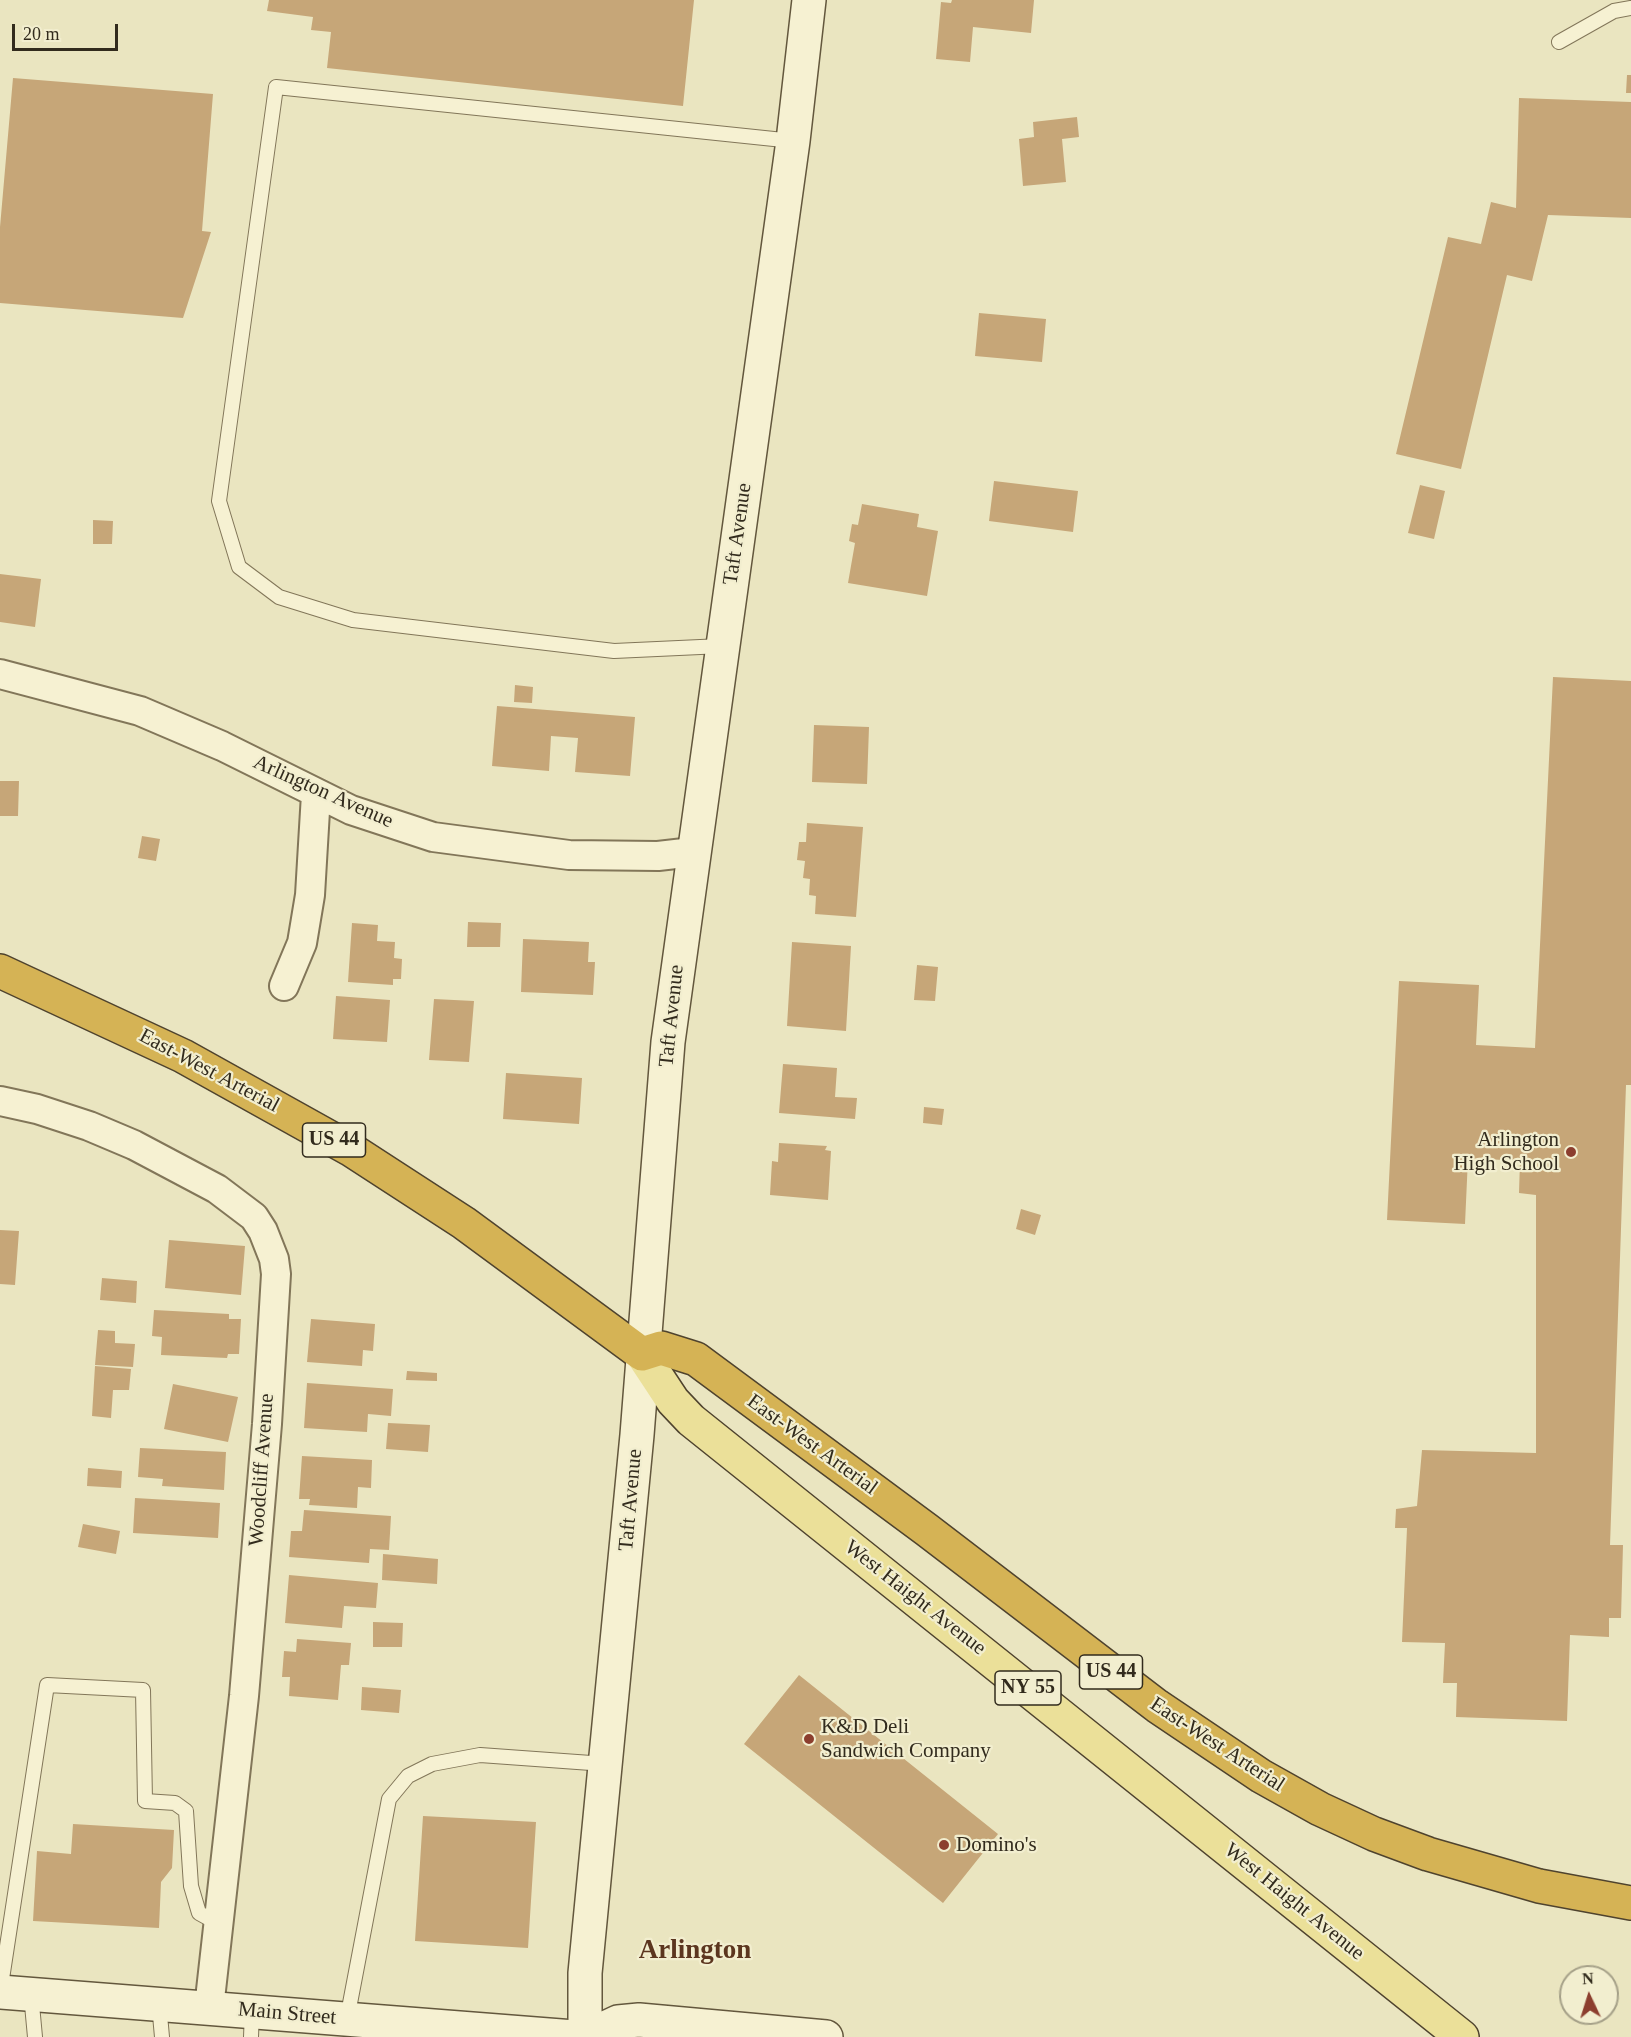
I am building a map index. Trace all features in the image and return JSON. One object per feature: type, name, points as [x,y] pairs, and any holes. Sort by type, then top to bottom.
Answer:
[{"type":"highway","name":"East-West Arterial","points":[[0,971],[183,1056],[350,1149],[464,1223],[642,1354],[661,1348],[696,1359],[909,1516],[1156,1706],[1209,1743],[1281,1787],[1374,1834],[1428,1854],[1539,1886],[1631,1903]]},
{"type":"main road","name":"West Haight Avenue","points":[[642,1354],[673,1401],[691,1420],[1462,2037]]},
{"type":"street","name":"Taft Avenue","points":[[585,2037],[585,1973],[642,1354],[668,1042],[793,141],[809,0]]},
{"type":"street","name":"Arlington Avenue","points":[[0,674],[88,695],[161,719],[222,746],[316,794],[392,825],[470,843],[569,855],[658,856],[693,852]]},
{"type":"street","points":[[284,986],[302,943],[310,896],[316,794]]},
{"type":"street","name":"Woodcliff Avenue","points":[[0,1101],[37,1109],[88,1126],[134,1145],[216,1189],[254,1217],[271,1246],[274,1258],[276,1274],[264,1460],[244,1696],[209,2008]]},
{"type":"street","name":"Main Street","points":[[10,1992],[209,2008],[252,2024],[346,2019],[574,2037]]},
{"type":"street","points":[[585,2037],[618,2022],[639,2020],[826,2037]]},
{"type":"lane","points":[[1559,42],[1614,11],[1631,8]]},
{"type":"lane","points":[[722,646],[614,651],[353,620],[279,597],[239,567],[219,501],[276,87],[793,141]]},
{"type":"lane","points":[[35,2037],[10,1992],[47,1685],[143,1690],[145,1801],[175,1803],[186,1811],[191,1886],[199,1913],[219,1924]]},
{"type":"lane","points":[[346,2019],[389,1799],[408,1776],[432,1764],[480,1755],[605,1764]]},
{"type":"lane","points":[[159,2004],[162,2037]]},
{"type":"building","points":[[269,0],[694,0],[683,106],[327,68],[331,32],[311,30],[313,17],[267,11]]},
{"type":"building","points":[[952,0],[1034,0],[1031,33],[973,27],[970,62],[936,59],[941,2],[951,3]]},
{"type":"building","points":[[1627,75],[1631,75],[1631,93],[1626,93]]},
{"type":"building","points":[[13,78],[213,94],[202,231],[211,232],[183,318],[0,303],[0,227]]},
{"type":"building","points":[[1519,98],[1631,102],[1631,218],[1548,215],[1532,281],[1507,275],[1461,469],[1396,454],[1448,237],[1481,244],[1491,202],[1516,208]]},
{"type":"building","points":[[1077,117],[1079,137],[1062,139],[1066,182],[1023,186],[1019,139],[1034,137],[1033,122]]},
{"type":"building","points":[[979,313],[1046,319],[1042,362],[975,356]]},
{"type":"building","points":[[994,481],[1078,491],[1073,532],[989,521]]},
{"type":"building","points":[[1420,485],[1445,491],[1434,539],[1408,533]]},
{"type":"building","points":[[862,504],[919,514],[917,527],[938,531],[927,596],[848,583],[855,543],[849,541],[852,524],[858,525]]},
{"type":"building","points":[[93,520],[113,521],[112,544],[93,544]]},
{"type":"building","points":[[0,574],[41,579],[35,627],[0,622]]},
{"type":"building","points":[[1553,677],[1631,681],[1631,1085],[1626,1085],[1610,1545],[1623,1545],[1621,1618],[1609,1618],[1609,1637],[1570,1635],[1567,1721],[1456,1717],[1457,1683],[1443,1683],[1445,1643],[1402,1642],[1407,1528],[1395,1528],[1396,1509],[1417,1506],[1422,1450],[1536,1453],[1536,1195],[1519,1193],[1520,1161],[1468,1158],[1465,1224],[1387,1220],[1399,981],[1479,985],[1476,1045],[1535,1048]]},
{"type":"building","points":[[515,685],[533,687],[532,703],[514,702]]},
{"type":"building","points":[[497,706],[635,717],[630,776],[575,772],[578,738],[551,736],[549,771],[492,766]]},
{"type":"building","points":[[814,725],[869,727],[867,784],[812,782]]},
{"type":"building","points":[[0,781],[19,781],[18,816],[0,816]]},
{"type":"building","points":[[807,823],[863,827],[856,917],[815,914],[816,896],[809,895],[810,879],[803,878],[805,861],[797,860],[799,842],[806,842]]},
{"type":"building","points":[[142,836],[160,839],[156,861],[138,858]]},
{"type":"building","points":[[468,922],[501,923],[500,947],[467,947]]},
{"type":"building","points":[[352,923],[378,925],[377,941],[395,942],[394,958],[402,959],[401,979],[393,979],[393,985],[348,982]]},
{"type":"building","points":[[523,939],[589,942],[588,962],[595,962],[593,995],[521,992]]},
{"type":"building","points":[[792,942],[851,946],[846,1031],[787,1026]]},
{"type":"building","points":[[917,965],[938,967],[935,1001],[914,1000]]},
{"type":"building","points":[[336,996],[390,1000],[387,1042],[333,1039]]},
{"type":"building","points":[[434,999],[474,1001],[469,1062],[429,1060]]},
{"type":"building","points":[[783,1064],[837,1068],[835,1097],[857,1098],[855,1119],[779,1113]]},
{"type":"building","points":[[506,1073],[582,1078],[579,1124],[503,1119]]},
{"type":"building","points":[[924,1107],[944,1109],[942,1125],[923,1123]]},
{"type":"building","points":[[779,1143],[827,1146],[825,1150],[831,1151],[828,1200],[770,1195],[772,1161],[778,1162]]},
{"type":"building","points":[[1021,1209],[1041,1215],[1035,1235],[1016,1229]]},
{"type":"building","points":[[0,1230],[19,1231],[15,1285],[0,1284]]},
{"type":"building","points":[[169,1240],[245,1246],[241,1295],[165,1288]]},
{"type":"building","points":[[102,1278],[137,1281],[136,1303],[100,1300]]},
{"type":"building","points":[[154,1310],[229,1314],[229,1319],[241,1319],[239,1354],[228,1354],[227,1358],[161,1355],[162,1337],[152,1336]]},
{"type":"building","points":[[311,1319],[375,1324],[373,1351],[363,1350],[362,1366],[307,1362]]},
{"type":"building","points":[[98,1330],[115,1331],[115,1343],[135,1344],[133,1367],[95,1365]]},
{"type":"building","points":[[95,1366],[131,1369],[129,1390],[113,1390],[111,1418],[92,1416]]},
{"type":"building","points":[[407,1371],[437,1373],[437,1381],[406,1380]]},
{"type":"building","points":[[307,1383],[393,1389],[391,1416],[368,1414],[367,1432],[304,1428]]},
{"type":"building","points":[[173,1384],[238,1397],[228,1442],[164,1429]]},
{"type":"building","points":[[388,1423],[430,1425],[428,1452],[386,1449]]},
{"type":"building","points":[[140,1448],[226,1452],[224,1490],[162,1486],[163,1479],[138,1477]]},
{"type":"building","points":[[302,1456],[372,1460],[371,1488],[358,1487],[357,1508],[309,1505],[310,1499],[299,1499]]},
{"type":"building","points":[[88,1468],[122,1471],[121,1488],[87,1486]]},
{"type":"building","points":[[135,1498],[220,1503],[218,1538],[133,1533]]},
{"type":"building","points":[[304,1510],[391,1516],[389,1550],[370,1549],[369,1563],[289,1557],[291,1531],[302,1531]]},
{"type":"building","points":[[83,1524],[120,1531],[116,1554],[78,1547]]},
{"type":"building","points":[[383,1554],[438,1559],[437,1584],[382,1580]]},
{"type":"building","points":[[289,1575],[378,1583],[376,1608],[344,1606],[342,1628],[285,1623]]},
{"type":"building","points":[[373,1622],[403,1623],[402,1647],[373,1647]]},
{"type":"building","points":[[297,1639],[351,1643],[349,1665],[341,1665],[338,1700],[289,1696],[290,1677],[282,1677],[284,1651],[296,1652]]},
{"type":"building","points":[[799,1675],[998,1834],[943,1903],[744,1744]]},
{"type":"building","points":[[362,1687],[401,1690],[399,1713],[361,1710]]},
{"type":"building","points":[[423,1816],[536,1822],[528,1948],[415,1941]]},
{"type":"building","points":[[73,1824],[174,1830],[172,1868],[161,1882],[159,1928],[33,1921],[37,1851],[71,1854]]},
{"type":"place","name":"Arlington High School","points":[[1571,1152]]},
{"type":"place","name":"K&D Deli Sandwich Company","points":[[809,1739]]},
{"type":"place","name":"Domino's","points":[[944,1845]]},
{"type":"district","name":"Arlington","points":[[695,1951]]}]
